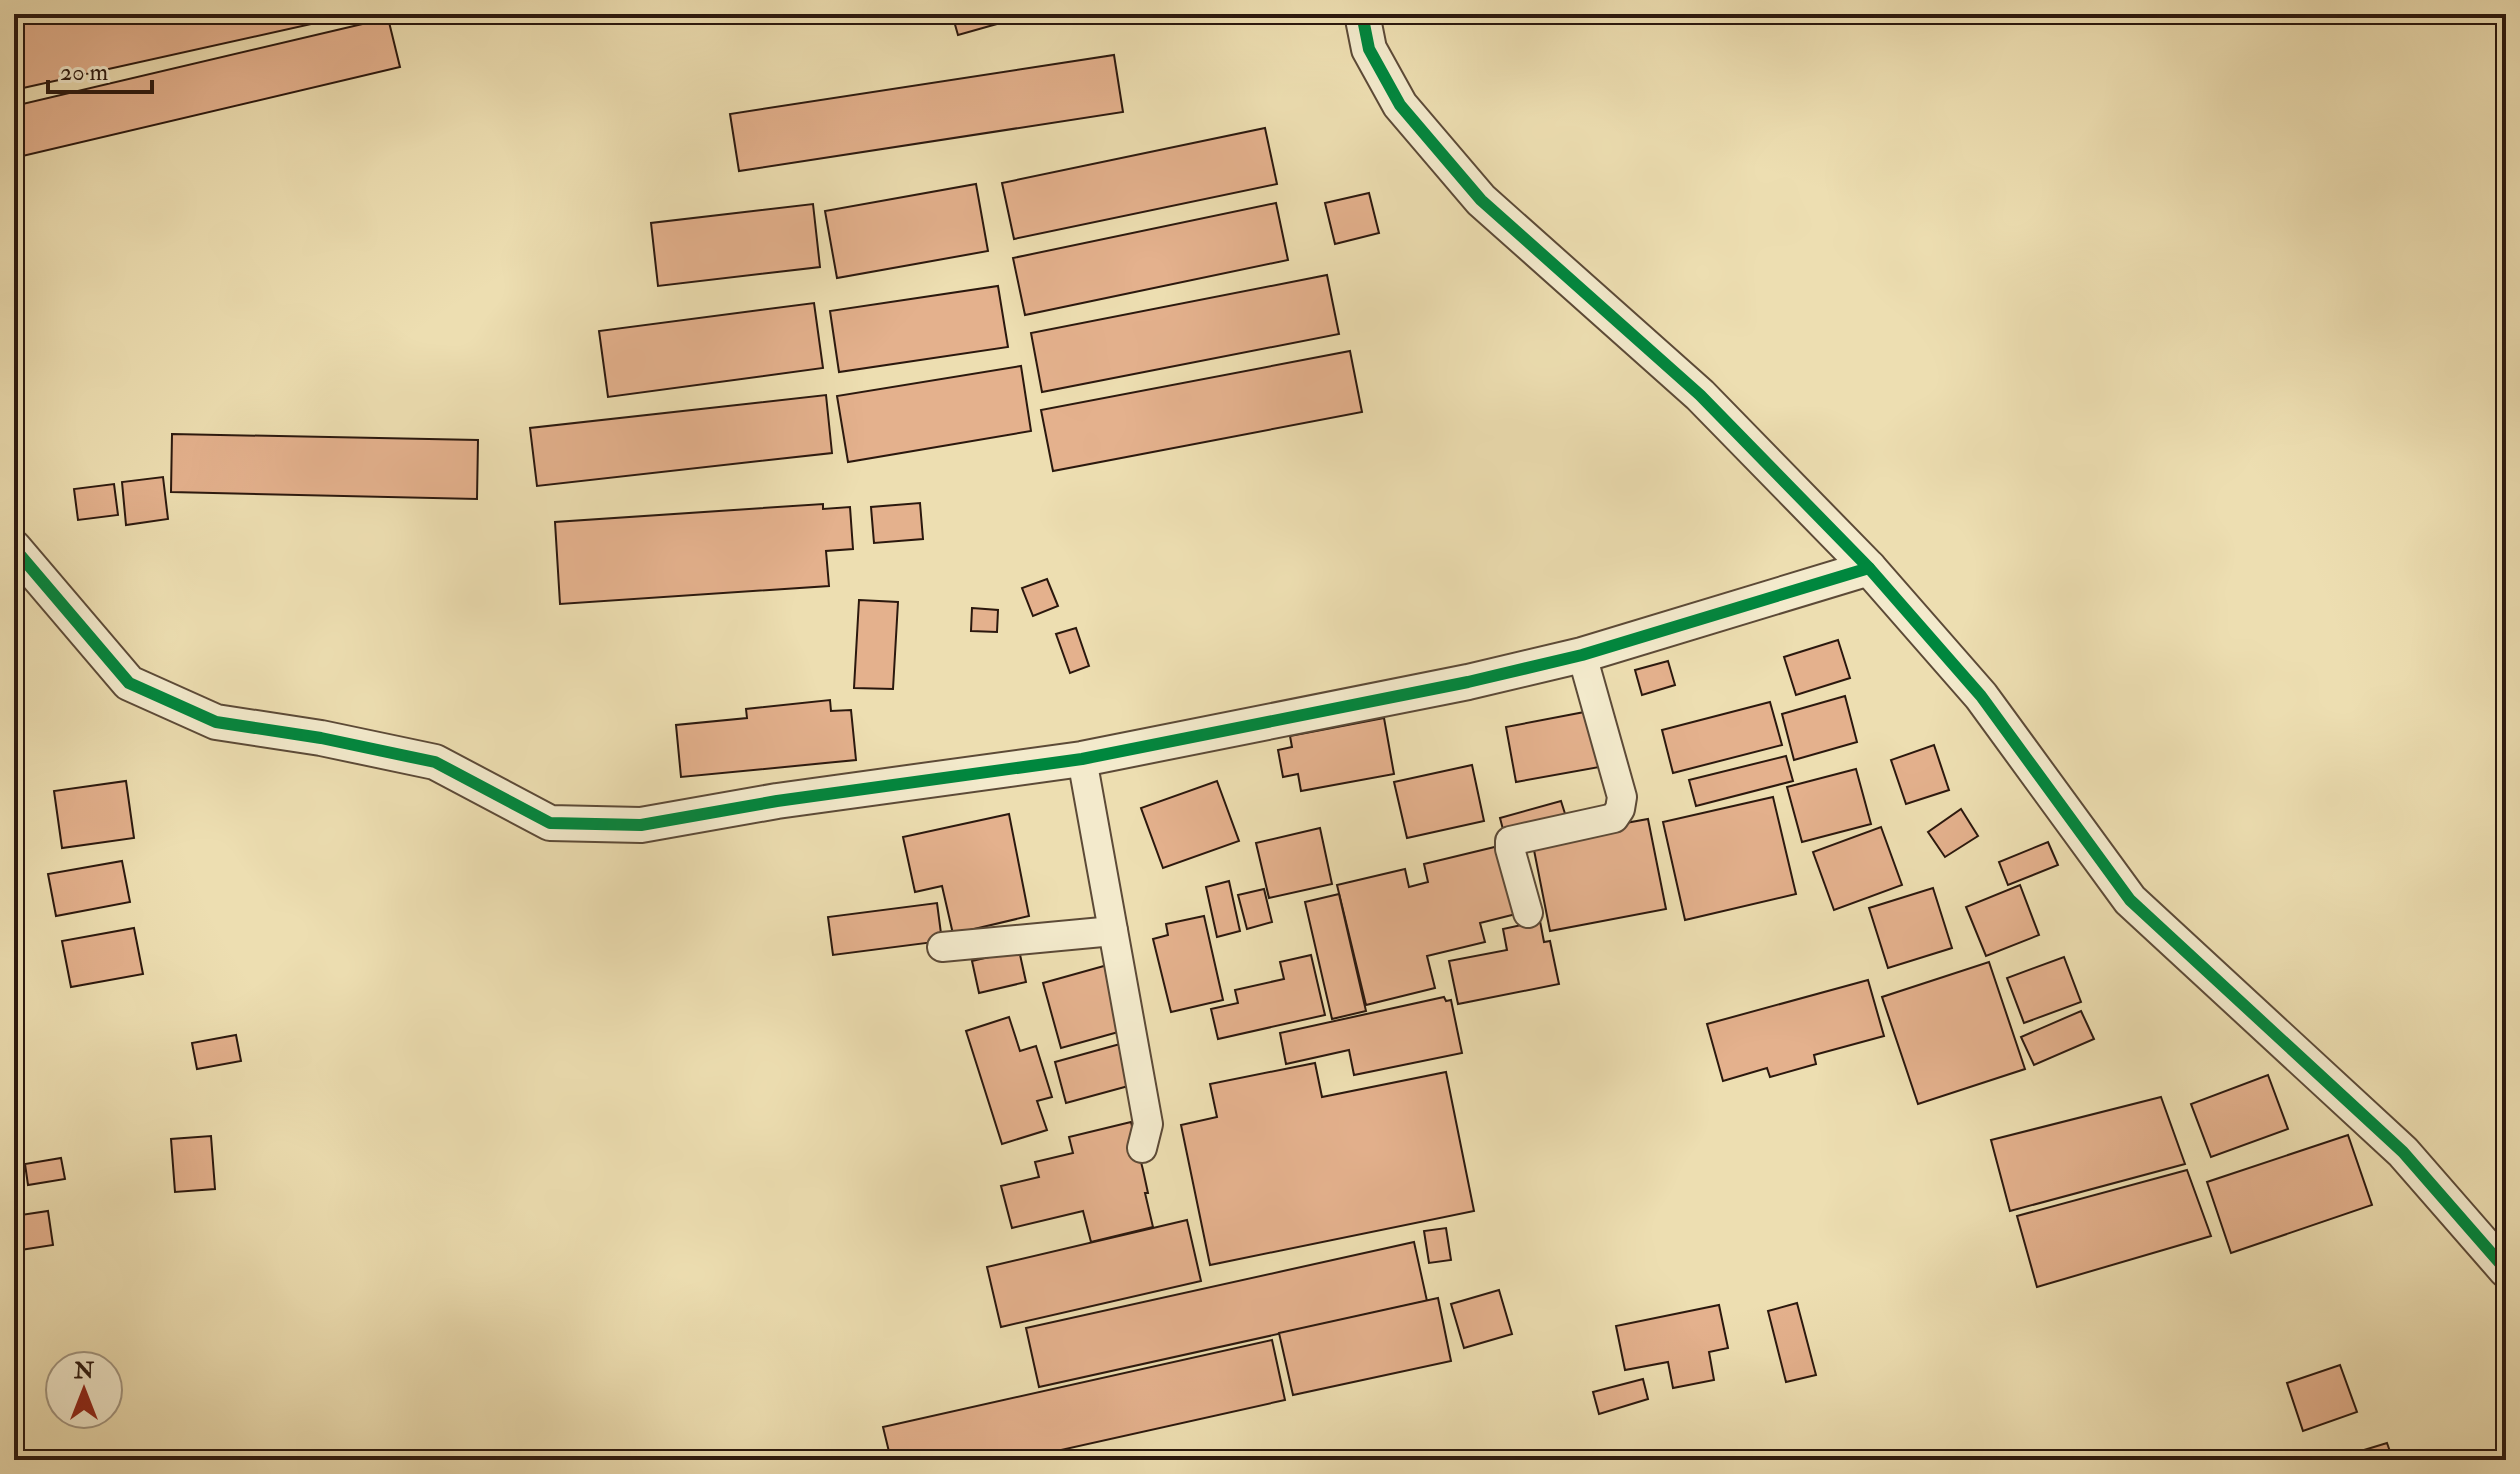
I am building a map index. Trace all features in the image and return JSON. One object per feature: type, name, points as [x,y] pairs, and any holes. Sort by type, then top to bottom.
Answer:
[{"type":"street","points":[[1362,14],[1369,49],[1400,105],[1481,200],[1700,395],[1869,568],[1981,696],[2130,900],[2403,1152],[2502,1255]]},
{"type":"street","points":[[14,548],[129,683],[216,722],[321,738],[435,762],[550,823],[641,825],[805,797],[1082,759],[1453,686],[1582,655],[1869,568]]},
{"type":"street","points":[[1528,913],[1510,841],[1614,818],[1620,809],[1622,797],[1582,655]]},
{"type":"street","points":[[1082,759],[1148,1124],[1142,1148]]},
{"type":"street","points":[[942,947],[1113,931]]},
{"type":"building","points":[[35,14],[356,14],[14,90],[14,19]]},
{"type":"building","points":[[952,14],[1002,14],[1004,22],[958,35]]},
{"type":"building","points":[[388,18],[400,67],[14,158],[14,106]]},
{"type":"building","points":[[1114,55],[1123,112],[739,171],[730,114]]},
{"type":"building","points":[[1265,128],[1277,184],[1014,239],[1002,183]]},
{"type":"building","points":[[976,184],[988,251],[837,278],[825,211]]},
{"type":"building","points":[[1369,193],[1379,233],[1335,244],[1325,203]]},
{"type":"building","points":[[1276,203],[1288,260],[1025,315],[1013,258]]},
{"type":"building","points":[[813,204],[820,267],[658,286],[651,223]]},
{"type":"building","points":[[1327,275],[1339,334],[1042,392],[1031,333]]},
{"type":"building","points":[[998,286],[1008,347],[839,372],[830,311]]},
{"type":"building","points":[[814,303],[823,368],[608,397],[599,331]]},
{"type":"building","points":[[1350,351],[1362,412],[1053,471],[1041,410]]},
{"type":"building","points":[[1021,366],[1031,431],[848,462],[837,396]]},
{"type":"building","points":[[826,395],[832,453],[537,486],[530,428]]},
{"type":"building","points":[[172,434],[478,440],[477,499],[171,492]]},
{"type":"building","points":[[163,477],[168,519],[126,525],[122,482]]},
{"type":"building","points":[[114,484],[118,515],[78,520],[74,489]]},
{"type":"building","points":[[920,503],[923,539],[874,543],[871,507]]},
{"type":"building","points":[[823,504],[823,509],[850,507],[853,549],[826,551],[829,586],[560,604],[555,522]]},
{"type":"building","points":[[1047,579],[1058,606],[1033,616],[1022,588]]},
{"type":"building","points":[[859,600],[898,602],[893,689],[854,688]]},
{"type":"building","points":[[972,608],[998,610],[997,632],[971,631]]},
{"type":"building","points":[[1076,628],[1089,666],[1070,673],[1056,634]]},
{"type":"building","points":[[1838,640],[1850,678],[1796,695],[1784,657]]},
{"type":"building","points":[[1668,661],[1675,685],[1642,695],[1635,670]]},
{"type":"building","points":[[1845,696],[1857,742],[1794,760],[1782,714]]},
{"type":"building","points":[[830,700],[831,711],[851,710],[856,760],[681,777],[676,725],[747,718],[746,709]]},
{"type":"building","points":[[1770,702],[1782,745],[1673,773],[1662,730]]},
{"type":"building","points":[[1595,710],[1605,766],[1516,782],[1506,727]]},
{"type":"building","points":[[1384,718],[1394,774],[1301,791],[1298,774],[1283,777],[1278,750],[1292,747],[1290,736]]},
{"type":"building","points":[[1934,745],[1949,790],[1906,804],[1891,760]]},
{"type":"building","points":[[1786,756],[1793,781],[1696,806],[1689,780]]},
{"type":"building","points":[[1472,765],[1484,821],[1407,838],[1394,782]]},
{"type":"building","points":[[1856,769],[1871,824],[1802,842],[1787,787]]},
{"type":"building","points":[[126,781],[134,838],[62,848],[54,791]]},
{"type":"building","points":[[1217,781],[1239,841],[1163,868],[1141,808]]},
{"type":"building","points":[[1773,797],[1796,894],[1685,920],[1663,822]]},
{"type":"building","points":[[1561,801],[1567,820],[1505,837],[1500,818]]},
{"type":"building","points":[[1961,809],[1978,836],[1945,857],[1928,832]]},
{"type":"building","points":[[1009,814],[1029,916],[953,934],[942,886],[915,892],[903,837]]},
{"type":"building","points":[[1648,819],[1666,909],[1550,931],[1532,840]]},
{"type":"building","points":[[1881,827],[1902,885],[1834,910],[1813,852]]},
{"type":"building","points":[[1320,828],[1332,884],[1269,898],[1256,843]]},
{"type":"building","points":[[2048,842],[2058,865],[2008,885],[1999,862]]},
{"type":"building","points":[[1507,844],[1524,912],[1480,923],[1485,942],[1427,956],[1435,988],[1366,1005],[1337,885],[1405,869],[1409,887],[1428,882],[1424,864]]},
{"type":"building","points":[[122,861],[130,902],[56,916],[48,874]]},
{"type":"building","points":[[1229,881],[1240,931],[1217,937],[1206,887]]},
{"type":"building","points":[[2020,885],[2039,935],[1986,956],[1966,907]]},
{"type":"building","points":[[1933,888],[1952,948],[1888,968],[1869,908]]},
{"type":"building","points":[[1264,889],[1272,922],[1247,929],[1238,895]]},
{"type":"building","points":[[1339,894],[1366,1011],[1332,1019],[1305,902]]},
{"type":"building","points":[[937,903],[942,941],[833,955],[828,917]]},
{"type":"building","points":[[1204,916],[1223,1000],[1171,1012],[1153,939],[1168,935],[1166,924]]},
{"type":"building","points":[[1540,921],[1544,942],[1550,941],[1559,984],[1458,1004],[1449,961],[1507,950],[1503,929]]},
{"type":"building","points":[[134,928],[143,974],[71,987],[62,941]]},
{"type":"building","points":[[1019,950],[1026,982],[979,993],[972,961]]},
{"type":"building","points":[[1311,955],[1325,1015],[1218,1039],[1211,1009],[1238,1003],[1235,990],[1284,979],[1280,962]]},
{"type":"building","points":[[2064,957],[2081,1002],[2024,1023],[2007,978]]},
{"type":"building","points":[[1989,962],[2025,1069],[1918,1104],[1882,997]]},
{"type":"building","points":[[1111,964],[1129,1029],[1061,1048],[1043,983]]},
{"type":"building","points":[[1868,980],[1884,1036],[1814,1055],[1816,1064],[1770,1077],[1767,1068],[1723,1081],[1707,1024]]},
{"type":"building","points":[[1444,997],[1446,1001],[1451,1000],[1462,1053],[1354,1075],[1349,1050],[1286,1064],[1280,1033]]},
{"type":"building","points":[[2081,1011],[2094,1039],[2034,1065],[2021,1037]]},
{"type":"building","points":[[1009,1017],[1020,1051],[1036,1046],[1052,1097],[1037,1101],[1047,1130],[1002,1144],[966,1031]]},
{"type":"building","points":[[236,1035],[241,1061],[197,1069],[192,1043]]},
{"type":"building","points":[[1120,1044],[1132,1085],[1066,1103],[1055,1062]]},
{"type":"building","points":[[1315,1063],[1322,1097],[1446,1072],[1474,1211],[1210,1265],[1181,1125],[1217,1117],[1210,1084]]},
{"type":"building","points":[[2268,1075],[2288,1129],[2211,1157],[2191,1104]]},
{"type":"building","points":[[2161,1097],[2185,1164],[2010,1211],[1991,1140]]},
{"type":"building","points":[[1131,1122],[1153,1227],[1091,1242],[1083,1211],[1012,1228],[1001,1186],[1039,1177],[1035,1162],[1073,1153],[1069,1137]]},
{"type":"building","points":[[2348,1135],[2372,1205],[2231,1253],[2207,1182]]},
{"type":"building","points":[[211,1136],[215,1189],[175,1192],[171,1139]]},
{"type":"building","points":[[61,1158],[65,1179],[28,1185],[25,1164]]},
{"type":"building","points":[[2187,1170],[2211,1236],[2037,1287],[2017,1216]]},
{"type":"building","points":[[48,1211],[53,1245],[14,1251],[14,1216]]},
{"type":"building","points":[[1187,1220],[1201,1281],[1001,1327],[987,1267]]},
{"type":"building","points":[[1446,1228],[1451,1260],[1429,1263],[1424,1231]]},
{"type":"building","points":[[1414,1242],[1427,1301],[1039,1387],[1026,1328]]},
{"type":"building","points":[[1499,1290],[1512,1334],[1464,1348],[1451,1304]]},
{"type":"building","points":[[1438,1298],[1451,1361],[1293,1395],[1279,1333]]},
{"type":"building","points":[[1797,1303],[1816,1375],[1786,1382],[1768,1311]]},
{"type":"building","points":[[1719,1305],[1728,1348],[1709,1352],[1714,1380],[1673,1388],[1668,1362],[1625,1370],[1616,1326]]},
{"type":"building","points":[[1272,1340],[1285,1400],[1016,1460],[891,1460],[883,1427]]},
{"type":"building","points":[[2340,1365],[2357,1412],[2303,1431],[2287,1383]]},
{"type":"building","points":[[1643,1379],[1648,1399],[1599,1414],[1593,1392]]},
{"type":"building","points":[[2387,1443],[2393,1460],[2331,1460]]},
{"type":"cycle path","points":[[1362,14],[1369,49],[1400,105],[1481,200],[1700,395],[1869,568],[1981,696],[2130,900],[2403,1152],[2506,1270]]},
{"type":"cycle path","points":[[14,548],[129,683],[216,722],[321,738],[435,762],[550,823],[641,825],[777,801],[1082,759],[1468,682],[1582,655],[1869,568]]}]
